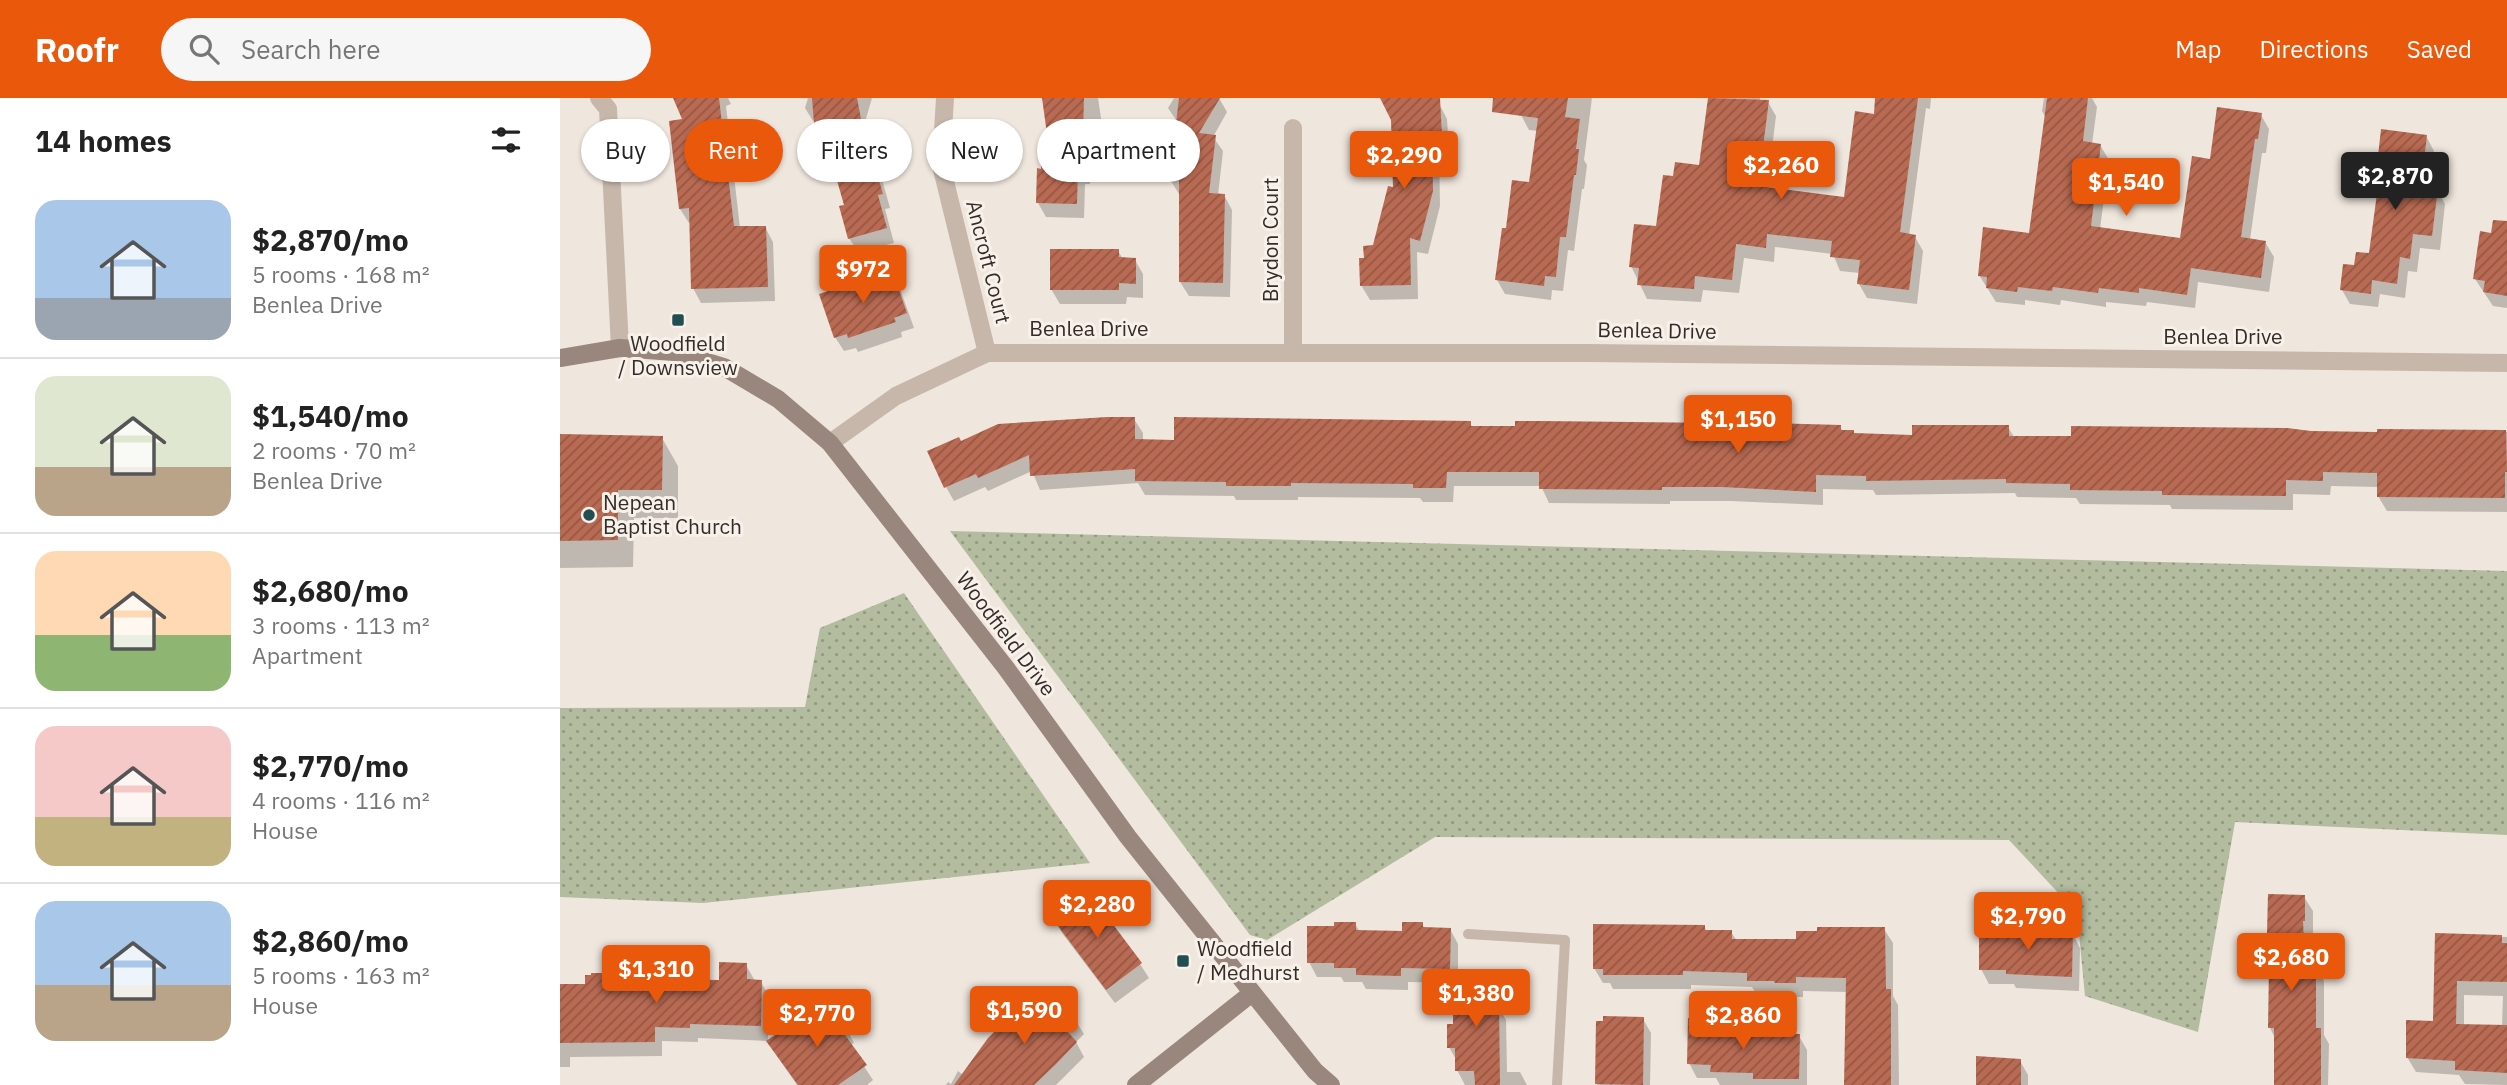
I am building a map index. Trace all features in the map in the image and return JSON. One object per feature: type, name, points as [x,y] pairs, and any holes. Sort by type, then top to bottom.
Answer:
[{"type":"street","points":[[598,98],[608,109],[620,348]]},
{"type":"street","name":"Ancroft Court","points":[[945,98],[941,166],[987,353]]},
{"type":"street","name":"Brydon Court","points":[[1293,128],[1293,352]]},
{"type":"street","name":"Woodfield Drive","points":[[560,358],[620,348],[674,352],[724,367],[778,399],[830,443],[1006,668],[1128,837],[1315,1072],[1331,1085]]},
{"type":"street","name":"Benlea Drive","points":[[830,443],[896,396],[987,353],[1587,353],[2507,363]]},
{"type":"street","points":[[1136,1085],[1252,993]]},
{"type":"lane","points":[[1468,934],[1565,940],[1558,1085]]},
{"type":"green space","points":[[950,531],[2507,571],[2507,835],[2235,822],[2198,1032],[2085,996],[2077,913],[2009,840],[1435,837],[1267,940],[1250,935]]},
{"type":"green space","points":[[904,593],[1090,863],[703,903],[560,897],[560,708],[805,707],[820,628]]},
{"type":"building","points":[[673,98],[719,98],[721,119],[684,119],[684,182],[729,182],[734,226],[766,226],[768,287],[691,289],[689,208],[679,209],[670,130],[670,121],[682,119]]},
{"type":"building","points":[[812,98],[857,98],[861,119],[814,119]]},
{"type":"building","points":[[1042,98],[1084,98],[1083,119],[1045,119]]},
{"type":"building","points":[[1179,98],[1220,98],[1200,131],[1200,119],[1176,119]]},
{"type":"building","points":[[1380,98],[1440,98],[1442,136],[1432,136],[1433,191],[1420,241],[1410,238],[1411,285],[1360,286],[1359,258],[1364,258],[1363,246],[1373,245],[1388,186],[1393,187],[1391,120]]},
{"type":"building","points":[[1493,98],[1568,98],[1565,117],[1580,119],[1576,175],[1566,237],[1560,237],[1556,277],[1545,276],[1544,286],[1495,280],[1502,228],[1506,228],[1512,180],[1529,182],[1538,118],[1492,112]]},
{"type":"building","points":[[1708,98],[1769,100],[1758,186],[1844,197],[1855,111],[1874,114],[1875,98],[1918,98],[1900,232],[1916,235],[1909,290],[1857,284],[1860,260],[1830,257],[1832,241],[1767,234],[1766,248],[1736,244],[1732,280],[1695,276],[1694,289],[1637,285],[1639,268],[1629,267],[1634,224],[1656,226],[1663,175],[1673,176],[1675,162],[1699,165]]},
{"type":"building","points":[[2047,98],[2088,98],[2083,141],[2101,144],[2091,226],[2180,238],[2192,156],[2210,159],[2217,107],[2262,113],[2258,139],[2255,139],[2241,237],[2266,241],[2261,278],[2191,268],[2187,295],[2139,288],[2139,293],[2099,288],[2098,293],[2053,287],[2052,291],[2018,287],[2017,292],[1986,288],[1987,277],[1978,276],[1983,227],[2029,233]]},
{"type":"building","points":[[2381,129],[2427,135],[2421,186],[2438,188],[2432,236],[2413,234],[2410,259],[2400,257],[2397,284],[2372,280],[2371,294],[2340,290],[2343,264],[2354,265],[2356,252],[2369,253],[2382,156],[2378,156]]},
{"type":"building","points":[[1200,133],[1216,135],[1209,193],[1225,194],[1223,283],[1179,282],[1179,182],[1200,182]]},
{"type":"building","points":[[1037,168],[1037,182],[1078,182],[1077,204],[1036,203]]},
{"type":"building","points":[[837,182],[879,182],[883,194],[878,195],[887,228],[848,239],[839,206],[844,205]]},
{"type":"building","points":[[2493,220],[2507,221],[2507,296],[2483,292],[2485,281],[2473,279],[2480,231],[2491,233]]},
{"type":"building","points":[[1050,249],[1119,249],[1119,257],[1136,258],[1136,284],[1119,283],[1119,290],[1050,290]]},
{"type":"building","points":[[892,270],[907,313],[894,318],[896,322],[848,338],[847,334],[834,338],[819,294]]},
{"type":"building","points":[[1135,417],[1135,439],[1174,440],[1174,417],[1471,421],[1471,426],[1515,426],[1515,421],[1723,423],[1723,417],[1766,418],[1766,423],[1841,425],[1841,430],[1854,430],[1854,433],[1912,435],[1912,425],[2009,425],[2009,436],[2071,436],[2071,426],[2287,428],[2377,432],[2377,429],[2506,430],[2507,472],[2505,498],[2377,497],[2377,473],[2323,472],[2323,481],[2286,480],[2286,496],[2162,495],[2162,491],[2070,490],[2070,484],[2006,483],[2006,479],[1866,481],[1866,476],[1816,475],[1816,492],[1722,487],[1662,487],[1662,490],[1539,489],[1539,472],[1447,472],[1446,488],[1413,488],[1413,484],[1291,483],[1291,486],[1226,486],[1226,482],[1135,481],[1135,469],[1030,476],[1029,455],[978,478],[976,474],[944,488],[927,451],[959,437],[961,441],[998,424]]},
{"type":"building","name":"Nepean Baptist Church","points":[[560,434],[663,436],[662,490],[618,490],[618,540],[560,541]]},
{"type":"building","points":[[1088,891],[1142,963],[1106,990],[1052,918]]},
{"type":"building","points":[[2268,894],[2305,895],[2305,964],[2316,965],[2316,1028],[2321,1028],[2321,1085],[2274,1085],[2274,1028],[2268,1028],[2269,965],[2256,965],[2256,933],[2267,933]]},
{"type":"building","points":[[1334,922],[1356,922],[1356,930],[1402,931],[1402,922],[1423,922],[1423,927],[1451,928],[1450,969],[1401,968],[1401,976],[1356,975],[1356,968],[1334,968],[1334,963],[1307,963],[1307,926],[1334,926]]},
{"type":"building","points":[[1593,924],[1705,925],[1705,930],[1732,930],[1732,939],[1796,939],[1796,931],[1817,931],[1817,927],[1885,927],[1886,989],[1891,989],[1891,1085],[1844,1085],[1846,978],[1796,977],[1796,983],[1775,983],[1747,981],[1747,973],[1683,971],[1683,975],[1603,975],[1603,969],[1593,969]]},
{"type":"building","points":[[2006,929],[2073,931],[2072,977],[1979,970],[1979,933],[2006,933]]},
{"type":"building","points":[[2435,933],[2502,935],[2502,943],[2507,943],[2507,982],[2457,981],[2456,1024],[2507,1025],[2507,1073],[2455,1070],[2455,1061],[2406,1058],[2406,1020],[2433,1021]]},
{"type":"building","points":[[719,962],[747,963],[747,979],[762,980],[761,1026],[690,1024],[690,1028],[655,1027],[655,1042],[560,1043],[560,984],[585,984],[585,975],[591,973],[655,973],[655,979],[719,980]]},
{"type":"building","points":[[1453,977],[1495,977],[1495,1003],[1499,1003],[1500,1085],[1475,1085],[1474,1071],[1455,1071],[1455,1048],[1447,1048],[1447,1024],[1453,1024]]},
{"type":"building","points":[[1049,990],[1077,1018],[1066,1030],[1077,1042],[1056,1064],[1034,1085],[954,1085],[988,1038],[1031,996],[1037,1002]]},
{"type":"building","points":[[828,999],[848,1027],[842,1031],[867,1065],[838,1085],[798,1085],[766,1041]]},
{"type":"building","points":[[1603,1016],[1644,1017],[1643,1085],[1595,1084],[1596,1021],[1603,1021]]},
{"type":"building","points":[[1688,1018],[1712,1019],[1711,1026],[1745,1026],[1745,1029],[1754,1029],[1754,1033],[1800,1034],[1799,1079],[1753,1079],[1753,1073],[1710,1072],[1711,1065],[1687,1064]]},
{"type":"building","points":[[1976,1056],[2021,1059],[2021,1085],[1976,1085]]},
{"type":"place","name":"Woodfield / Downsview","points":[[678,320]]},
{"type":"place","name":"Nepean Baptist Church","points":[[589,515]]},
{"type":"place","name":"Woodfield / Medhurst","points":[[1183,961]]}]
